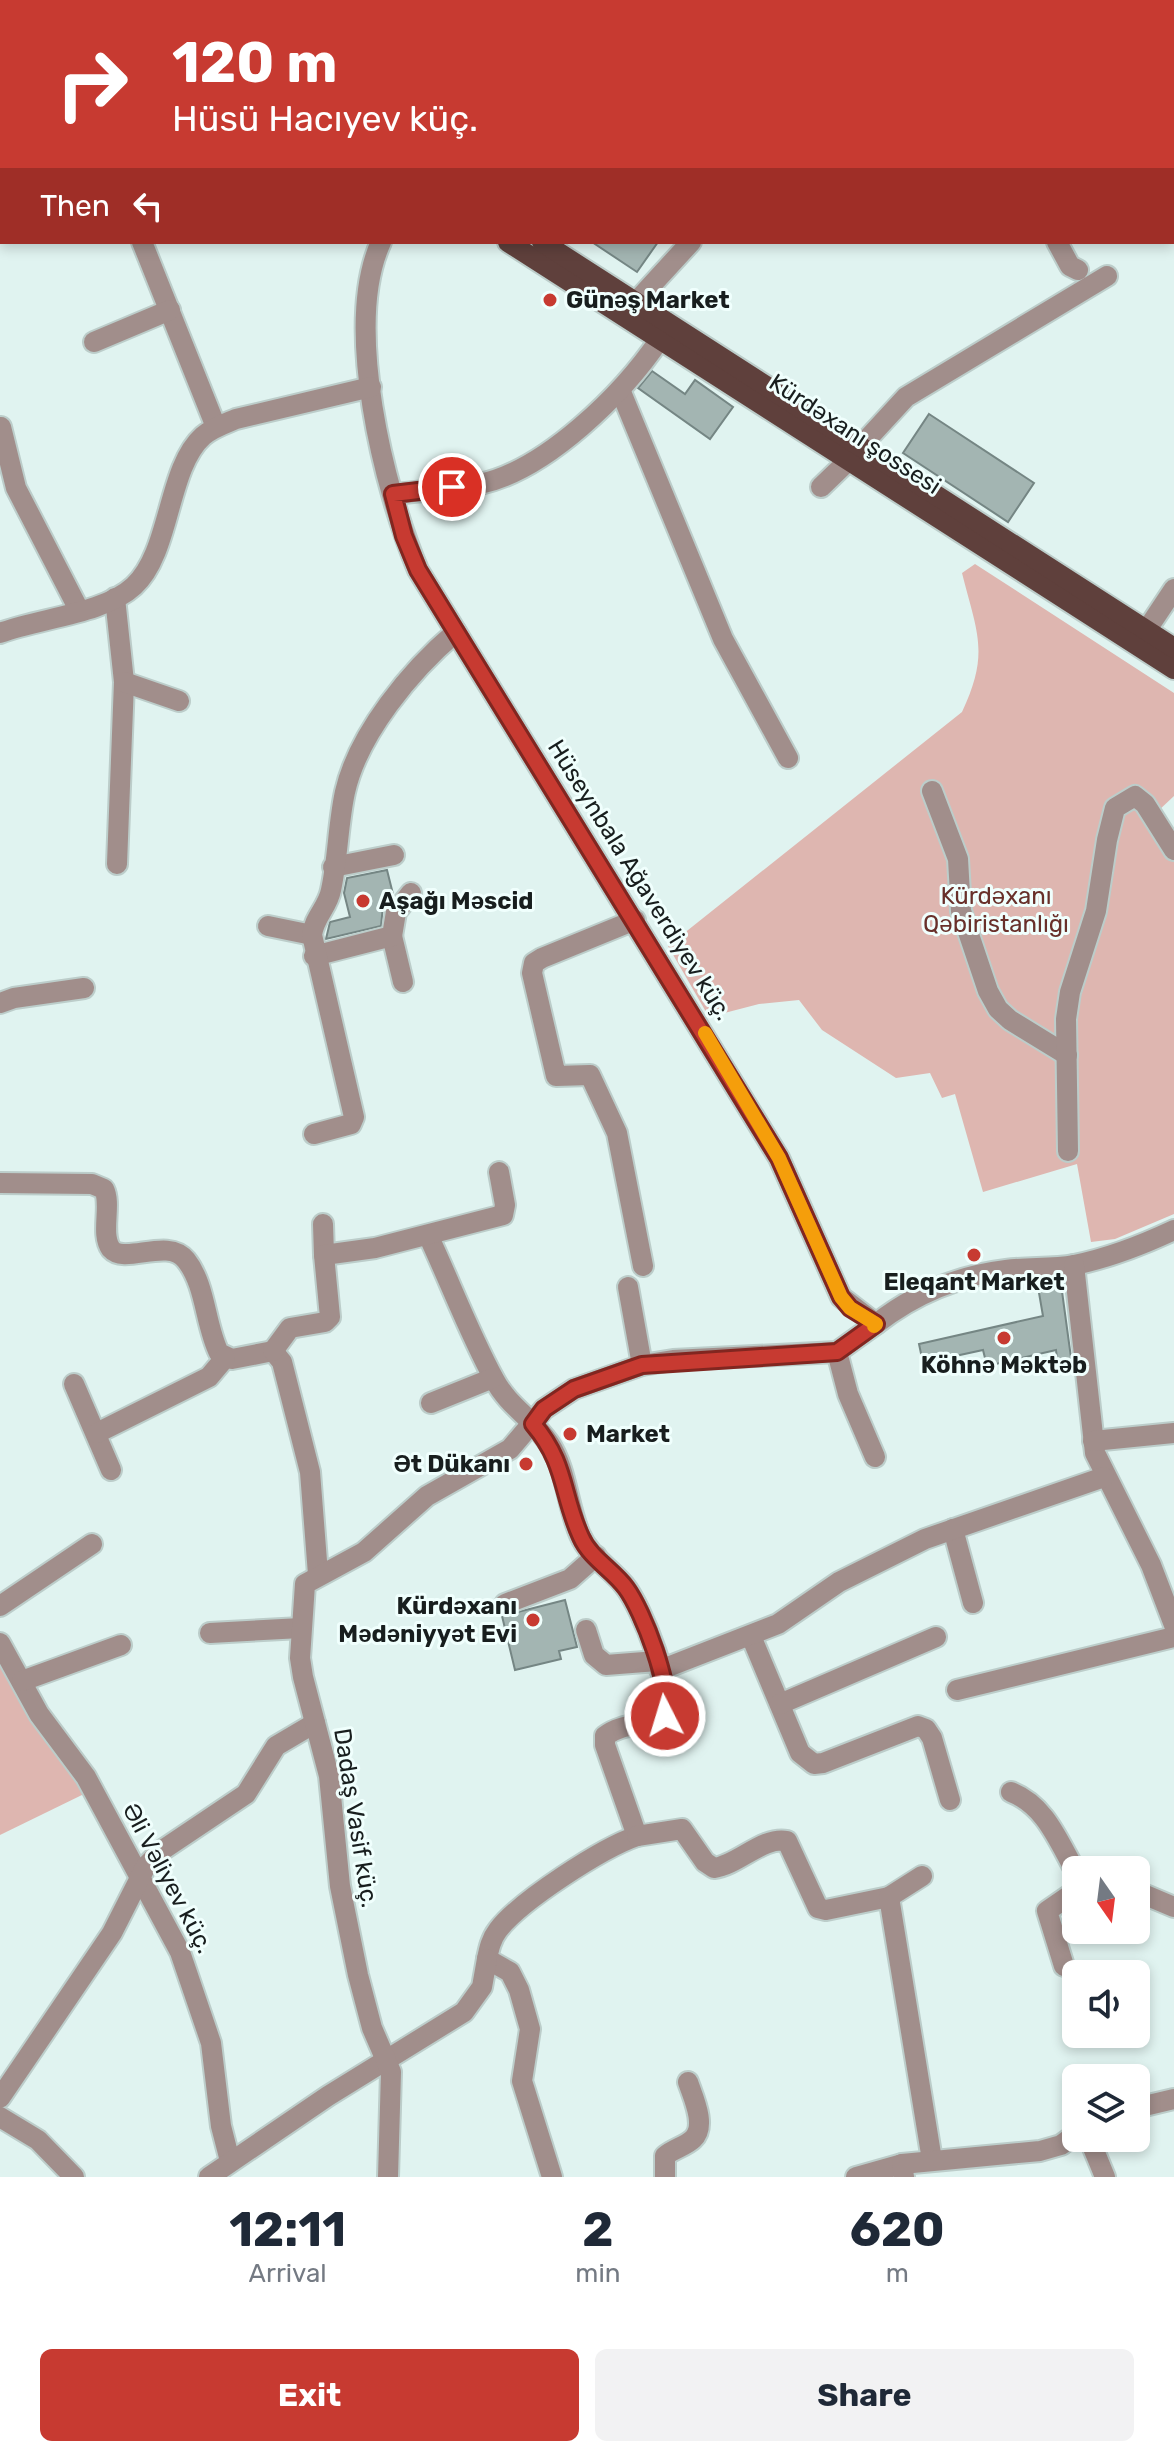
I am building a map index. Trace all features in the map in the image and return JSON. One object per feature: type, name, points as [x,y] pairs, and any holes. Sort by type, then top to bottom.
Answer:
[{"type":"main road","name":"Kürdəxanı şossesi","points":[[511,244],[660,339],[854,454]]},
{"type":"main road","name":"Kürdəxanı şossesi","points":[[545,244],[636,302],[854,454],[1141,639],[1174,669]]},
{"type":"main road","name":"Kürdəxanı şossesi","points":[[1141,639],[1174,648]]},
{"type":"street","points":[[143,244],[216,427]]},
{"type":"street","name":"Hüseynbala Ağaverdiyev küç.","points":[[380,244],[371,274],[367,305],[371,387],[378,438],[404,536],[418,570],[779,1158],[841,1297],[850,1308],[876,1324]]},
{"type":"street","points":[[636,302],[689,244]]},
{"type":"street","points":[[1058,244],[1070,266],[1078,270]]},
{"type":"street","points":[[821,487],[906,397],[1107,276]]},
{"type":"street","points":[[94,342],[170,310]]},
{"type":"street","points":[[393,494],[481,483],[529,466],[621,392],[660,339]]},
{"type":"street","points":[[0,633],[115,598],[142,578],[189,457],[201,438],[216,427],[236,419],[371,387]]},
{"type":"street","points":[[621,392],[723,639],[788,758]]},
{"type":"street","points":[[1,427],[16,488],[79,610]]},
{"type":"street","points":[[1141,639],[1174,589]]},
{"type":"street","points":[[115,598],[124,682],[117,864]]},
{"type":"street","points":[[314,1134],[351,1124],[354,1117],[314,956],[312,935],[313,924],[331,889],[346,791],[353,767],[415,669],[456,632]]},
{"type":"street","points":[[124,682],[179,701]]},
{"type":"street","points":[[932,791],[958,859],[961,911],[988,991],[998,1009],[1010,1020],[1067,1055]]},
{"type":"street","points":[[1068,1151],[1070,992],[1096,911],[1115,808],[1135,796],[1145,804],[1174,850]]},
{"type":"street","points":[[333,867],[394,855]]},
{"type":"street","points":[[403,982],[392,936],[396,912],[411,893]]},
{"type":"street","points":[[635,920],[542,958],[534,963],[532,973],[556,1076],[590,1075],[617,1133],[643,1266]]},
{"type":"street","points":[[268,926],[312,935]]},
{"type":"street","points":[[314,956],[392,936]]},
{"type":"street","points":[[0,1003],[14,998],[84,988]]},
{"type":"street","points":[[324,1255],[375,1248],[503,1215],[505,1205],[499,1172]]},
{"type":"street","points":[[0,1183],[92,1184],[104,1189],[108,1198],[108,1241],[111,1249],[119,1254],[168,1250],[180,1254],[194,1275],[215,1346],[225,1358]]},
{"type":"street","points":[[97,1433],[209,1377],[225,1358],[273,1351],[290,1328],[319,1324],[330,1317],[323,1224]]},
{"type":"street","points":[[318,1574],[364,1552],[409,1509],[500,1456],[523,1438],[544,1409],[574,1389],[642,1365],[837,1352],[901,1304],[938,1287],[1006,1270],[1074,1265],[1146,1244],[1174,1230]]},
{"type":"street","points":[[428,1235],[493,1378],[513,1409],[533,1424],[559,1462],[581,1537],[633,1598],[658,1666],[668,1708],[665,1716],[614,1729],[605,1736],[605,1745],[637,1836]]},
{"type":"street","points":[[957,1690],[1174,1626],[1151,1565],[1104,1477],[1093,1441],[1074,1265]]},
{"type":"street","points":[[628,1287],[642,1365]]},
{"type":"street","name":"Dadaş Vasif küç.","points":[[273,1351],[286,1372],[310,1472],[318,1574],[305,1584],[303,1591],[303,1677],[329,1776],[348,1931],[372,2028],[388,2061],[392,2084],[388,2177]]},
{"type":"street","points":[[837,1352],[848,1394],[875,1457]]},
{"type":"street","points":[[431,1403],[493,1378]]},
{"type":"street","points":[[74,1384],[111,1470]]},
{"type":"street","points":[[1093,1441],[1174,1433]]},
{"type":"street","points":[[586,1630],[594,1655],[606,1665],[658,1666],[751,1636],[778,1624],[839,1582],[953,1529],[1104,1477]]},
{"type":"street","points":[[953,1529],[973,1603]]},
{"type":"street","points":[[0,1606],[92,1544]]},
{"type":"street","points":[[505,1604],[570,1579],[596,1556]]},
{"type":"street","points":[[210,1633],[301,1628]]},
{"type":"street","points":[[751,1636],[800,1753],[814,1764],[908,1728],[926,1729],[950,1800]]},
{"type":"street","points":[[780,1704],[936,1637]]},
{"type":"street","name":"Əli Vəliyev küç.","points":[[0,1643],[39,1714],[86,1777],[180,1952],[205,2018],[221,2126],[230,2161]]},
{"type":"street","points":[[22,1681],[121,1645]]},
{"type":"street","points":[[0,2098],[112,1933],[139,1880],[161,1851],[246,1794],[276,1746],[315,1723]]},
{"type":"street","points":[[1011,1792],[1028,1798],[1041,1810],[1067,1856]]},
{"type":"street","points":[[209,2177],[464,2012],[482,1987],[487,1959],[498,1930],[512,1916],[592,1858],[637,1836],[682,1829],[705,1862],[714,1868],[727,1865],[772,1842],[787,1841],[818,1908],[826,1910],[889,1897],[922,1876]]},
{"type":"street","points":[[889,1897],[932,2160]]},
{"type":"street","points":[[1150,1897],[1174,1907]]},
{"type":"street","points":[[1062,1901],[1047,1911],[1062,1960]]},
{"type":"street","points":[[487,1959],[510,1972],[519,1990],[530,2029],[522,2081],[552,2177]]},
{"type":"street","points":[[665,2177],[665,2156],[693,2140],[698,2132],[698,2111],[688,2082]]},
{"type":"street","points":[[1150,2105],[1174,2099]]},
{"type":"street","points":[[0,2117],[38,2140],[74,2177]]},
{"type":"street","points":[[856,2177],[903,2171],[932,2160],[1040,2151],[1062,2144]]},
{"type":"street","points":[[1095,2152],[1105,2177]]},
{"type":"green space","name":"Kürdəxanı Qəbiristanlığı","points":[[975,564],[1174,693],[1174,796],[1157,812],[1174,836],[1174,1214],[1115,1239],[1091,1242],[1077,1164],[983,1192],[955,1094],[942,1098],[930,1073],[896,1078],[822,1030],[799,1000],[759,1004],[709,1017],[668,946],[962,712],[976,674],[978,643],[962,573]]},
{"type":"green space","points":[[0,1662],[84,1794],[0,1835]]},
{"type":"building","points":[[595,244],[657,244],[637,272]]},
{"type":"building","points":[[652,371],[685,394],[695,380],[733,407],[710,439],[638,388]]},
{"type":"building","points":[[929,414],[1034,483],[1008,522],[903,453]]},
{"type":"building","points":[[387,870],[393,894],[383,906],[381,926],[326,939],[330,922],[350,917],[344,893],[347,878]]},
{"type":"building","points":[[1061,1284],[1072,1365],[1058,1368],[1056,1350],[987,1366],[983,1350],[923,1363],[919,1344],[1043,1316],[1038,1287]]},
{"type":"building","points":[[565,1600],[577,1647],[559,1651],[561,1659],[515,1670],[502,1616]]},
{"type":"slow traffic","points":[[705,1033],[779,1158],[841,1297],[850,1308],[876,1324],[874,1326]]},
{"type":"place","name":"Günəş Market","points":[[550,300]]},
{"type":"place","name":"Aşağı Məscid","points":[[363,901]]},
{"type":"place","name":"Eleqant Market","points":[[974,1255]]},
{"type":"place","name":"Köhnə Məktəb","points":[[1004,1338]]},
{"type":"place","name":"Market","points":[[570,1434]]},
{"type":"place","name":"Ət Dükanı","points":[[526,1464]]},
{"type":"place","name":"Kürdəxanı Mədəniyyət Evi","points":[[533,1620]]},
{"type":"route","points":[[452,487],[393,494],[404,536],[418,570],[779,1158],[841,1297],[850,1308],[876,1324],[857,1341],[837,1352],[673,1360],[642,1365],[557,1398],[533,1424],[549,1443],[559,1462],[574,1519],[587,1548],[625,1586],[639,1609],[660,1670],[668,1708],[665,1716]]}]
